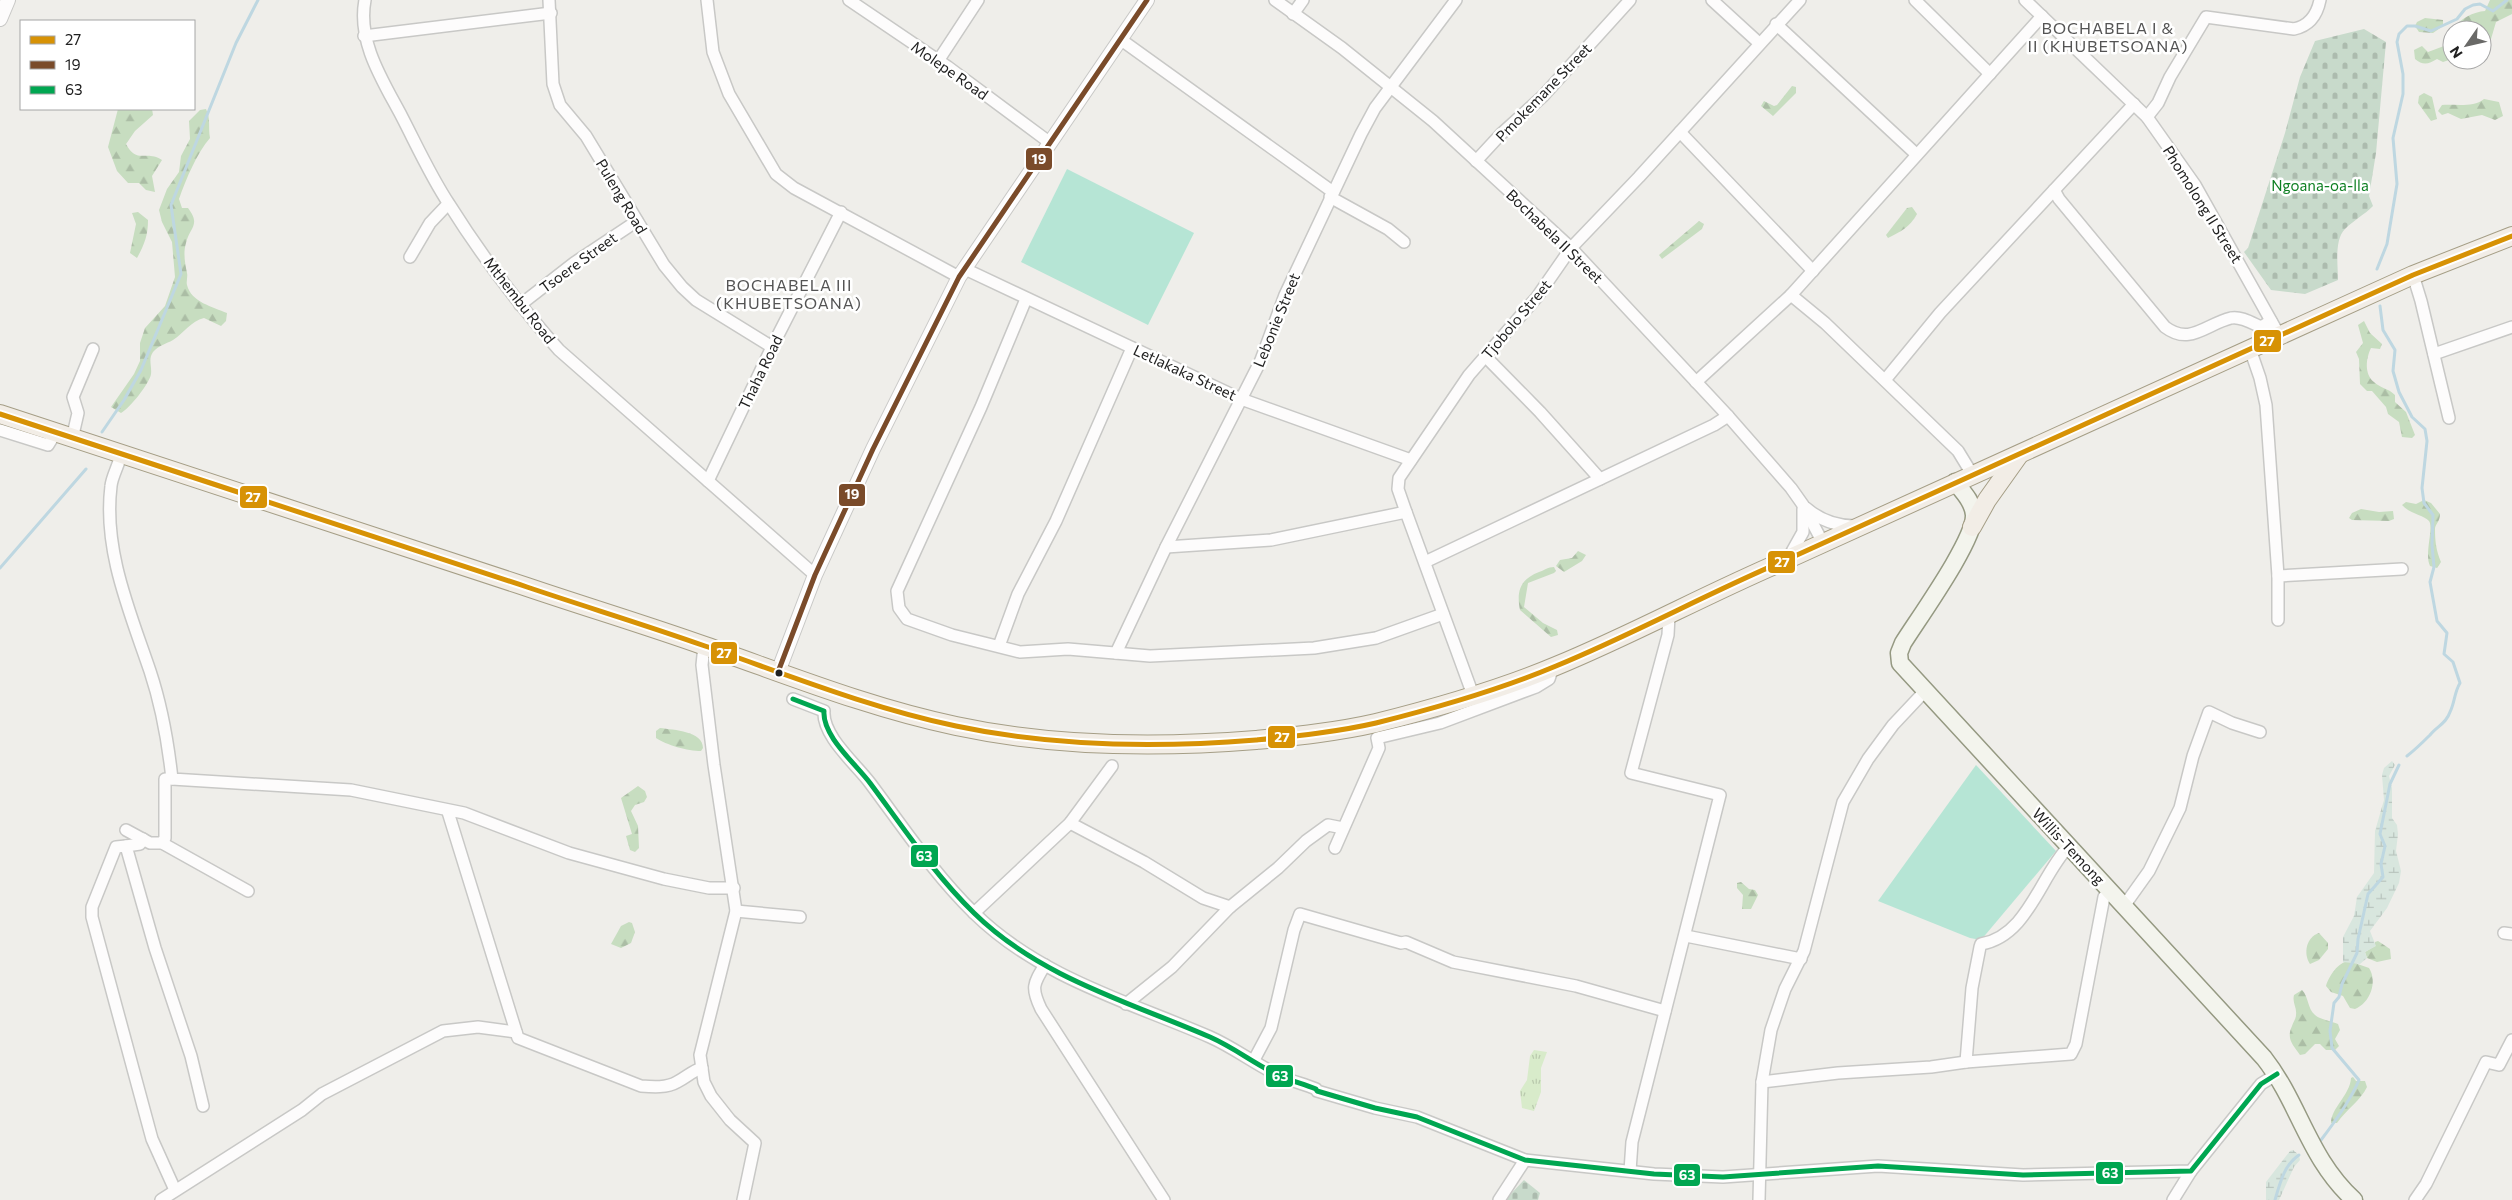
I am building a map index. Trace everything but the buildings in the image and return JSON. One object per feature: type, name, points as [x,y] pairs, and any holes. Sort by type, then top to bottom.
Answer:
[{"type":"main road","points":[[0,414],[704,646],[820,687],[963,728],[1076,743],[1161,746],[1309,735],[1375,723],[1473,695],[1553,667],[1668,615],[1721,587],[1786,560],[2250,349],[2275,328],[2512,236]]},
{"type":"main road","points":[[1972,527],[1987,500],[2021,453]]},
{"type":"main road","name":"Willis-Temong","points":[[1955,482],[1971,504],[1974,517],[1972,527],[1960,553],[1899,653],[1900,663],[1904,670],[1991,759],[2277,1074],[2318,1158],[2354,1200]]},
{"type":"street","points":[[0,19],[8,0]]},
{"type":"street","name":"Mthembu Road","points":[[365,0],[362,12],[364,36],[378,70],[448,204],[520,305],[559,350],[815,575]]},
{"type":"street","name":"Puleng Road","points":[[549,0],[553,84],[560,105],[586,136],[636,221],[664,265],[682,287],[696,300],[772,347]]},
{"type":"street","name":"Letlakaka Street","points":[[707,0],[713,52],[729,94],[776,174],[794,188],[962,273],[1026,299],[1241,399],[1410,460]]},
{"type":"street","name":"Molepe Road","points":[[849,0],[938,61],[1049,142]]},
{"type":"street","points":[[938,61],[978,0]]},
{"type":"street","points":[[778,672],[815,575],[873,449],[962,273],[1147,0]]},
{"type":"street","name":"Bochabela II Street","points":[[1275,0],[1392,88],[1476,161],[1571,248],[1728,416],[1791,488],[1803,505],[1823,543]]},
{"type":"street","points":[[1294,14],[1303,0]]},
{"type":"street","name":"Lebonie Street","points":[[1116,653],[1166,547],[1261,360],[1285,294],[1331,194],[1375,108],[1392,88],[1456,0]]},
{"type":"street","name":"Pmokemane Street","points":[[1476,161],[1501,134],[1543,96],[1630,0]]},
{"type":"street","points":[[1712,0],[1758,43]]},
{"type":"street","name":"Tjobolo Street","points":[[1473,695],[1398,489],[1399,478],[1485,356],[1537,297],[1571,248],[1680,132],[1758,43],[1800,0]]},
{"type":"street","points":[[1915,0],[1990,74]]},
{"type":"street","name":"Phomolong II Street","points":[[2025,0],[2134,104],[2146,118],[2195,186],[2275,328]]},
{"type":"street","points":[[2146,118],[2158,103],[2170,77],[2206,17],[2294,29],[2301,28],[2311,21],[2318,10],[2320,0]]},
{"type":"street","points":[[364,36],[550,13]]},
{"type":"street","points":[[1696,382],[1791,295],[2042,16]]},
{"type":"street","points":[[1776,24],[1916,154]]},
{"type":"street","points":[[1120,39],[1331,194],[1388,229],[1404,242]]},
{"type":"street","points":[[1885,380],[1940,313],[2134,104]]},
{"type":"street","points":[[1680,132],[1813,271]]},
{"type":"street","points":[[2054,190],[2059,199],[2165,327],[2174,333],[2188,335],[2232,318],[2246,320],[2261,327],[2275,328]]},
{"type":"street","points":[[410,257],[430,224],[448,204]]},
{"type":"street","name":"Thaha Road","points":[[708,480],[772,347],[841,212]]},
{"type":"street","name":"Tsoere Street","points":[[520,305],[574,263],[636,221]]},
{"type":"street","points":[[2413,275],[2449,418]]},
{"type":"street","points":[[1791,295],[1885,380],[1958,451],[1972,474]]},
{"type":"street","points":[[1026,299],[981,407],[897,591],[899,608],[908,619],[952,635],[1020,652],[1068,649],[1150,656],[1314,648],[1376,638],[1443,614]]},
{"type":"street","points":[[2434,354],[2512,327]]},
{"type":"street","points":[[999,646],[1018,594],[1056,521],[1132,348]]},
{"type":"street","points":[[0,430],[48,445],[64,436],[78,413],[73,397],[94,349]]},
{"type":"street","points":[[2250,349],[2260,378],[2266,405],[2278,576],[2278,620]]},
{"type":"street","points":[[1485,356],[1540,412],[1600,479]]},
{"type":"street","points":[[1424,562],[1714,425],[1728,416]]},
{"type":"street","points":[[121,454],[111,484],[111,537],[118,576],[133,626],[150,672],[168,735],[172,779]]},
{"type":"street","points":[[1786,560],[1803,532],[1803,505]]},
{"type":"street","name":"Bochabela II Street","points":[[1803,505],[1825,521],[1842,526],[1860,526]]},
{"type":"street","points":[[1166,547],[1271,540],[1406,512]]},
{"type":"street","points":[[2278,576],[2402,569]]},
{"type":"street","points":[[1630,1171],[1632,1142],[1686,936],[1720,795],[1631,773],[1668,635],[1668,615]]},
{"type":"street","points":[[704,646],[702,665],[714,765],[736,910],[700,1055],[704,1082],[711,1096],[730,1120],[754,1143],[743,1200]]},
{"type":"street","points":[[1335,848],[1379,748],[1377,738],[1440,724],[1536,687],[1549,680],[1553,667]]},
{"type":"street","points":[[813,708],[820,687]]},
{"type":"street","points":[[1759,1200],[1762,1082],[1776,1013],[1785,989],[1801,960],[1843,802],[1868,759],[1893,725],[1924,690]]},
{"type":"street","points":[[793,699],[824,711],[825,722],[830,734],[862,772],[936,870],[974,913],[1012,944],[1045,965],[1098,992],[1230,1046],[1279,1076],[1317,1091],[1375,1108],[1417,1117],[1526,1160],[1654,1174],[1723,1177],[1878,1166],[2023,1175],[2190,1171]]},
{"type":"street","points":[[2124,906],[2149,871],[2180,808],[2193,756],[2209,712],[2232,723],[2260,732]]},
{"type":"street","points":[[974,913],[1070,824],[1112,766]]},
{"type":"street","points":[[162,843],[165,838],[165,779],[351,790],[448,812],[464,813],[569,854],[700,886],[734,888]]},
{"type":"street","points":[[448,812],[518,1038],[641,1086],[656,1087],[676,1083],[692,1071],[702,1068]]},
{"type":"street","points":[[1070,824],[1144,862],[1203,898],[1230,907]]},
{"type":"street","points":[[1126,1004],[1172,967],[1230,907],[1278,868],[1306,841],[1328,825],[1344,828]]},
{"type":"street","points":[[126,830],[150,843],[162,843],[248,891]]},
{"type":"street","points":[[143,839],[140,844],[116,847],[92,907],[92,917],[152,1139],[175,1190]]},
{"type":"street","points":[[126,846],[155,948],[191,1056],[203,1106]]},
{"type":"street","points":[[1966,1062],[1972,988],[1981,944],[1993,942],[2006,935],[2036,897],[2056,860],[2068,846]]},
{"type":"street","points":[[1762,1082],[1838,1073],[2064,1055],[2074,1052],[2104,897],[2110,890]]},
{"type":"street","points":[[736,910],[800,918]]},
{"type":"street","points":[[1254,1060],[1271,1028],[1294,930],[1300,914],[1401,943],[1406,942],[1453,962],[1576,986],[1665,1011]]},
{"type":"street","points":[[1686,936],[1736,948],[1801,960]]},
{"type":"street","points":[[1045,965],[1034,981],[1035,996],[1041,1009],[1164,1200]]},
{"type":"street","points":[[161,1200],[302,1110],[322,1094],[443,1032],[462,1027],[478,1026],[516,1032]]},
{"type":"street","points":[[2415,1200],[2426,1184],[2486,1062],[2499,1065],[2512,1040]]},
{"type":"street","points":[[2173,1200],[2190,1171],[2261,1084],[2277,1074]]},
{"type":"street","points":[[1499,1200],[1526,1160]]},
{"type":"green space","points":[[2490,0],[2512,0],[2512,14],[2496,22],[2492,36],[2492,20],[2462,20],[2467,16],[2485,11]]},
{"type":"green space","points":[[2425,18],[2443,20],[2442,27],[2433,33],[2419,32],[2415,26],[2417,22]]},
{"type":"green space","name":"Ngoana-oa-lla","points":[[2364,29],[2386,42],[2376,153],[2369,196],[2373,206],[2345,229],[2339,240],[2337,253],[2338,280],[2305,294],[2271,290],[2244,252],[2248,248],[2285,133],[2300,77],[2315,41]]},
{"type":"green space","points":[[2422,46],[2428,52],[2442,47],[2442,62],[2437,59],[2429,63],[2421,63],[2415,59],[2414,50]]},
{"type":"green space","points":[[1792,86],[1796,87],[1796,93],[1773,116],[1761,106],[1764,101],[1774,106],[1777,105]]},
{"type":"green space","points":[[2424,93],[2432,97],[2437,119],[2431,121],[2418,103],[2419,96]]},
{"type":"green space","points":[[2484,99],[2499,102],[2503,116],[2495,120],[2482,115],[2461,119],[2448,113],[2442,115],[2438,111],[2442,105],[2469,105]]},
{"type":"green space","points":[[206,109],[210,138],[192,167],[179,199],[182,208],[188,208],[194,218],[185,250],[187,284],[189,291],[198,300],[227,313],[226,321],[221,326],[204,318],[199,320],[191,324],[173,340],[155,350],[151,357],[150,378],[134,401],[121,413],[111,407],[134,374],[140,361],[140,343],[145,328],[165,306],[175,277],[172,242],[162,222],[159,210],[167,189],[179,172],[181,156],[190,139],[189,121],[200,110]]},
{"type":"green space","points":[[118,110],[152,110],[153,115],[135,131],[126,144],[134,154],[156,157],[162,160],[152,176],[155,192],[146,190],[139,183],[128,183],[117,171],[108,147]]},
{"type":"green space","points":[[1067,169],[1194,233],[1148,325],[1021,262]]},
{"type":"green space","points":[[1912,207],[1917,214],[1914,219],[1904,229],[1888,238],[1886,235],[1907,208]]},
{"type":"green space","points":[[138,212],[148,220],[145,240],[137,258],[130,253],[136,224],[132,213]]},
{"type":"green space","points":[[1699,221],[1704,224],[1702,229],[1662,259],[1659,255]]},
{"type":"green space","points":[[2364,321],[2370,333],[2382,344],[2380,349],[2371,348],[2367,361],[2369,375],[2376,384],[2395,395],[2395,402],[2406,412],[2415,435],[2412,438],[2402,437],[2399,422],[2388,414],[2386,407],[2372,391],[2367,391],[2360,384],[2359,359],[2356,352],[2363,343],[2358,325]]},
{"type":"green space","points":[[2424,500],[2431,503],[2440,514],[2435,529],[2436,546],[2441,562],[2437,568],[2430,566],[2428,561],[2429,521],[2402,505],[2406,502],[2416,504]]},
{"type":"green space","points":[[2361,509],[2379,512],[2393,511],[2394,519],[2389,521],[2352,520],[2349,518],[2352,513]]},
{"type":"green space","points":[[1578,551],[1586,555],[1582,561],[1564,572],[1556,566],[1560,560],[1572,558]]},
{"type":"green space","points":[[1554,567],[1556,571],[1554,573],[1528,583],[1524,607],[1543,623],[1557,630],[1558,635],[1551,637],[1520,610],[1519,597],[1521,586],[1528,578]]},
{"type":"green space","points":[[660,728],[687,732],[702,742],[703,748],[701,751],[690,750],[665,743],[656,738],[656,731]]},
{"type":"green space","points":[[2392,761],[2395,765],[2389,776],[2392,788],[2392,818],[2397,825],[2398,834],[2396,851],[2401,871],[2399,883],[2387,908],[2370,931],[2376,946],[2365,952],[2367,958],[2360,964],[2343,962],[2343,937],[2354,916],[2357,897],[2374,873],[2375,831],[2384,800],[2382,775],[2384,768]]},
{"type":"green space","points":[[1976,765],[2056,851],[1981,940],[1970,938],[1878,901]]},
{"type":"green space","points":[[638,786],[645,791],[647,797],[644,802],[635,805],[631,811],[638,826],[639,848],[635,852],[630,850],[626,836],[632,834],[621,798]]},
{"type":"green space","points":[[1741,882],[1749,889],[1755,890],[1758,895],[1751,909],[1742,909],[1743,895],[1737,888],[1737,883]]},
{"type":"green space","points":[[629,922],[632,923],[635,932],[631,943],[621,948],[611,944],[621,926]]},
{"type":"green space","points":[[2319,933],[2328,943],[2328,949],[2319,960],[2310,964],[2306,951],[2307,946],[2311,938]]},
{"type":"green space","points":[[2378,941],[2390,949],[2391,959],[2377,962],[2367,958],[2365,952],[2375,946],[2375,942]]},
{"type":"green space","points":[[2349,961],[2369,968],[2373,979],[2371,991],[2365,1002],[2355,1009],[2350,1008],[2343,996],[2331,992],[2326,986],[2335,970],[2341,964]]},
{"type":"green space","points":[[2302,990],[2315,1015],[2338,1024],[2340,1030],[2335,1039],[2339,1046],[2335,1050],[2326,1050],[2320,1044],[2315,1044],[2305,1054],[2300,1055],[2293,1045],[2290,1031],[2296,1016],[2294,995]]},
{"type":"green space","points":[[1534,1050],[1547,1052],[1541,1068],[1541,1092],[1534,1111],[1522,1108],[1520,1091],[1527,1080],[1530,1056]]},
{"type":"green space","points":[[2353,1077],[2356,1081],[2365,1081],[2367,1087],[2337,1123],[2331,1123],[2334,1112]]},
{"type":"green space","points":[[2293,1150],[2299,1155],[2300,1160],[2294,1167],[2279,1200],[2266,1200],[2266,1182],[2290,1151]]},
{"type":"green space","points":[[1524,1180],[1540,1193],[1538,1200],[1505,1200]]},
{"type":"waterway","points":[[102,432],[124,400],[141,370],[181,274],[171,205],[236,43],[258,0]]},
{"type":"waterway","name":"Ngoana-oa-lla","points":[[2377,269],[2387,244],[2397,184],[2393,138],[2403,94],[2403,74],[2397,42],[2399,34],[2407,26],[2415,26],[2431,31],[2457,19],[2465,9],[2473,5],[2480,4],[2493,11],[2507,0]]},
{"type":"waterway","name":"Ngoana-oa-lla","points":[[2380,306],[2383,330],[2395,350],[2393,371],[2399,392],[2412,417],[2425,429],[2427,441],[2422,488],[2424,503],[2433,515],[2432,545],[2434,567],[2430,582],[2437,621],[2447,633],[2444,654],[2453,662],[2460,683],[2452,708],[2444,722],[2407,756]]},
{"type":"waterway","points":[[0,568],[86,469]]},
{"type":"waterway","name":"Ngoana-oa-lla","points":[[2321,1140],[2337,1119],[2359,1080],[2332,1048],[2330,1031],[2334,1003],[2339,997],[2342,984],[2357,953],[2358,939],[2368,894],[2383,877],[2381,864],[2385,846],[2380,834],[2390,784],[2399,765]]},
{"type":"waterway","name":"Ngoana-oa-lla","points":[[2275,1200],[2286,1169],[2299,1155]]},
{"type":"transit line","name":"19","points":[[778,672],[815,575],[873,449],[959,277],[1147,0]]},
{"type":"transit line","name":"27","points":[[0,414],[661,631],[829,690],[924,719],[993,733],[1068,742],[1143,745],[1218,743],[1301,735],[1376,723],[1467,698],[1534,675],[1614,641],[1757,573],[2413,275],[2512,236]]},
{"type":"transit line","name":"63","points":[[793,699],[824,711],[828,730],[834,740],[870,783],[919,850],[959,898],[999,935],[1027,954],[1086,986],[1219,1041],[1284,1078],[1317,1091],[1375,1108],[1417,1117],[1525,1160],[1654,1174],[1723,1177],[1878,1166],[2023,1175],[2191,1171],[2261,1084],[2277,1074]]},
{"type":"district","name":"BOCHABELA I & II (KHUBETSOANA)","points":[[2108,36]]},
{"type":"district","name":"BOCHABELA III (KHUBETSOANA)","points":[[789,293]]}]
